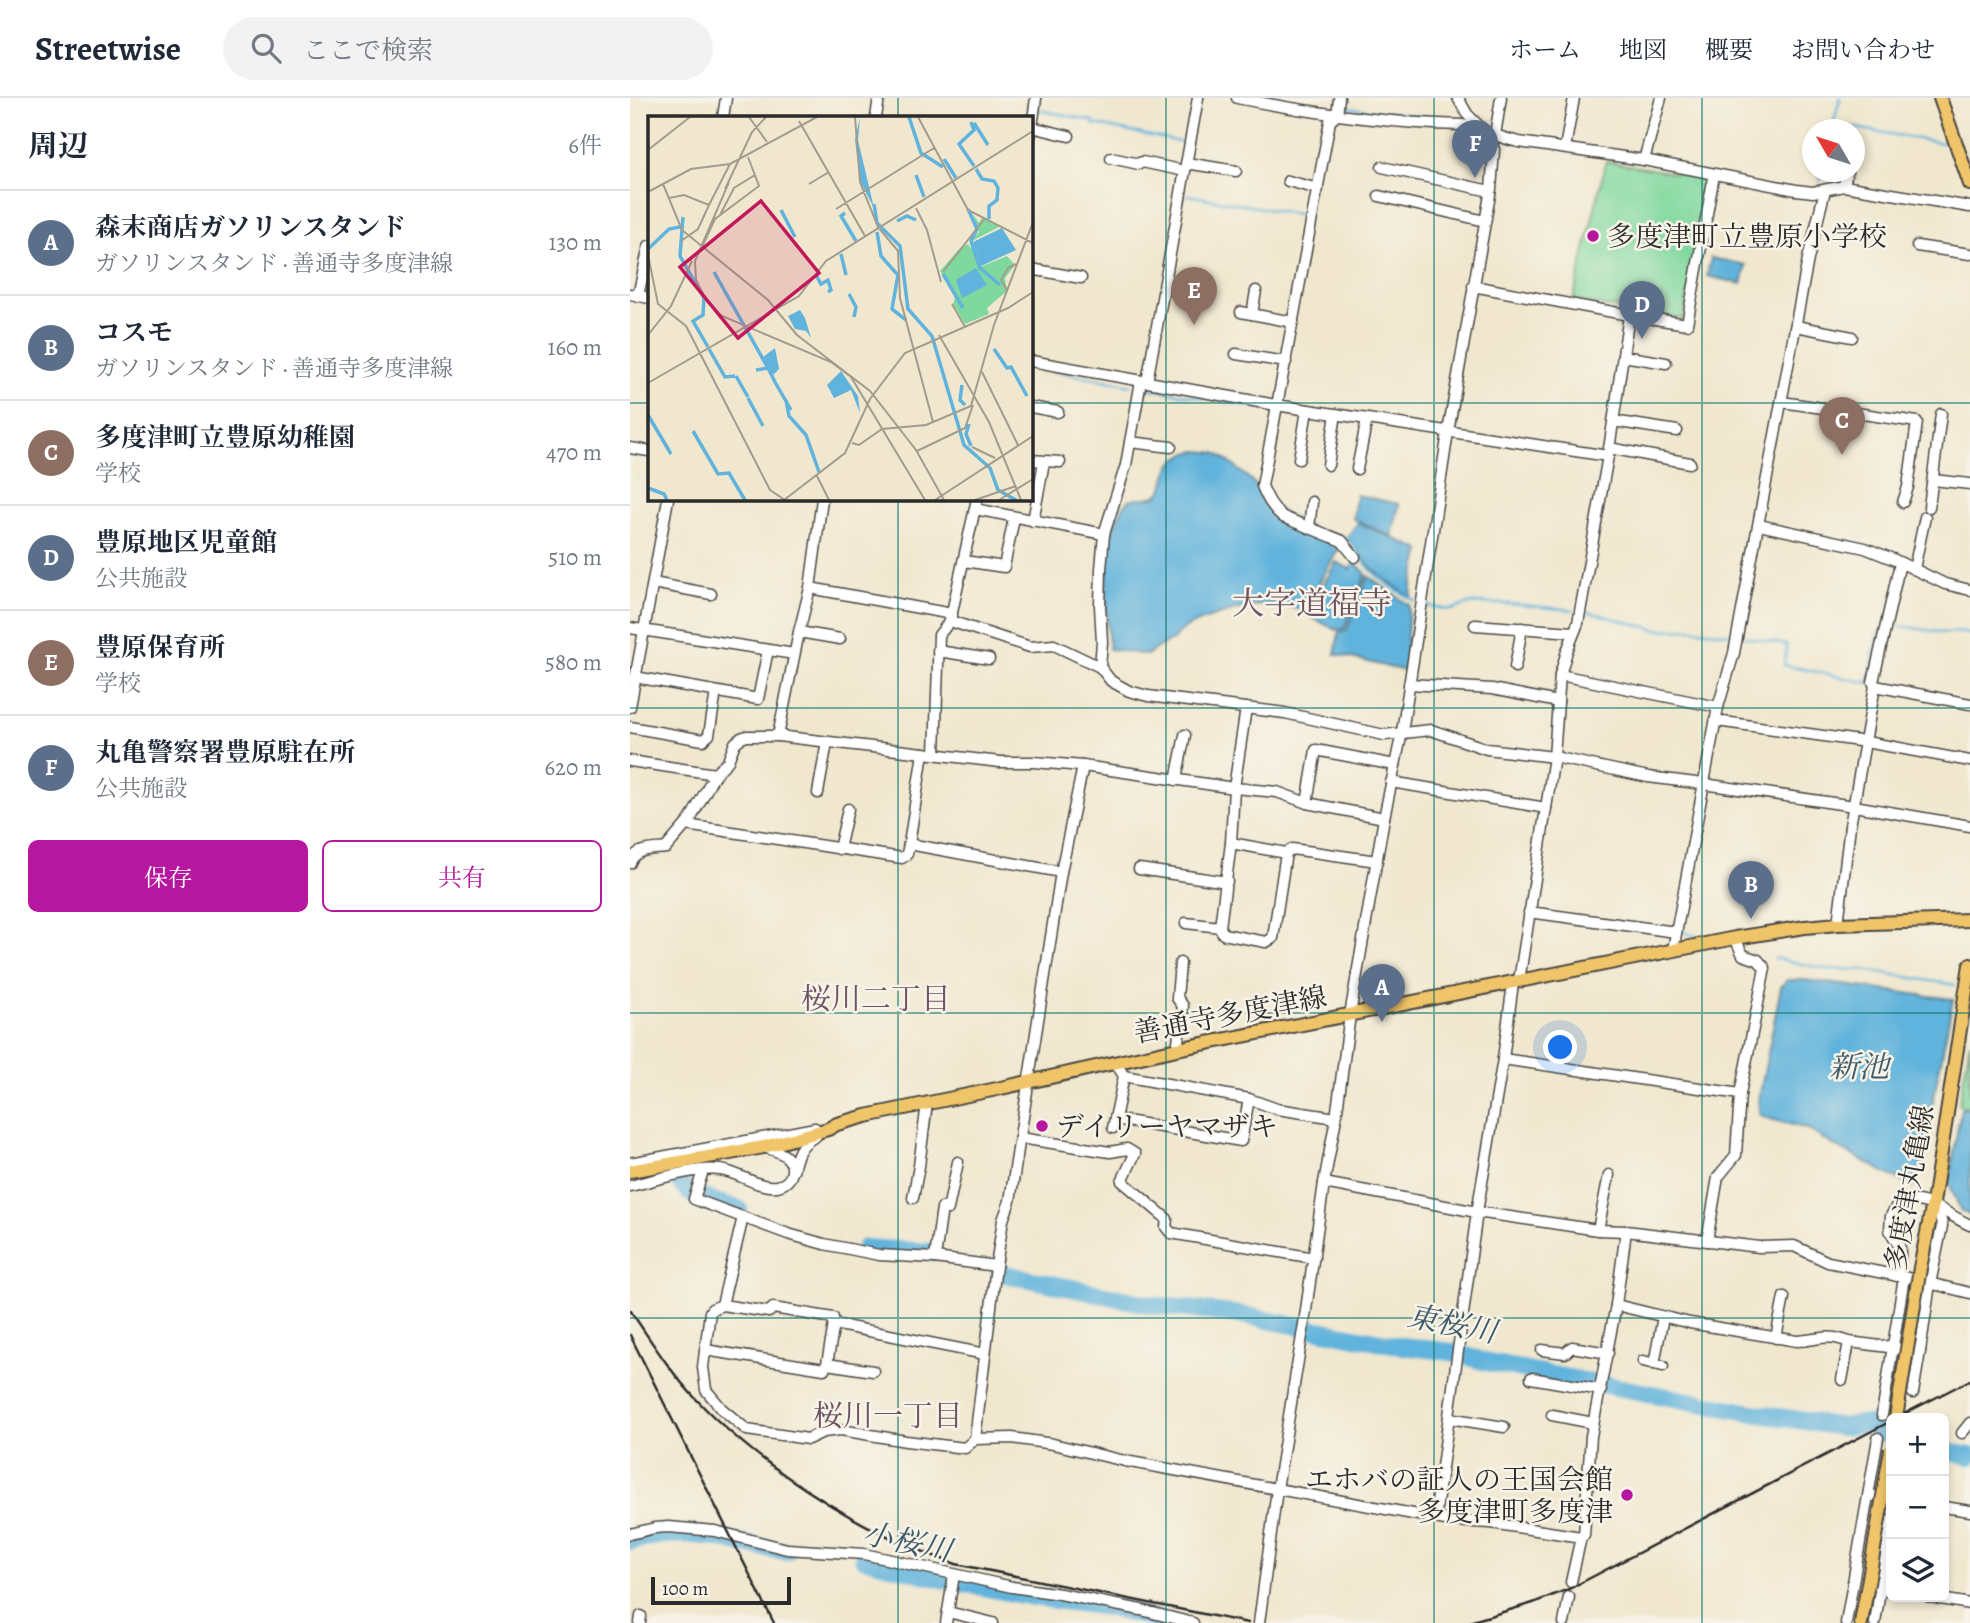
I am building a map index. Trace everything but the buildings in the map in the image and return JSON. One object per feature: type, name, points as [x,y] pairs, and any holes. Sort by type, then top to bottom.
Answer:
[{"type":"main road","points":[[1940,98],[1970,184]]},
{"type":"main road","name":"善通寺多度津線","points":[[630,1171],[764,1147],[866,1116],[1115,1062],[1735,938],[1838,924],[1970,920]]},
{"type":"main road","name":"多度津丸亀線","points":[[1897,1413],[1970,965]]},
{"type":"main road","points":[[1861,1623],[1886,1476]]},
{"type":"street","points":[[723,116],[726,98]]},
{"type":"street","points":[[877,116],[878,98]]},
{"type":"street","points":[[1036,98],[1032,127],[1069,136]]},
{"type":"street","points":[[1100,667],[1104,534],[1126,465],[1144,382],[1198,98]]},
{"type":"street","points":[[1237,98],[1337,115],[1462,125],[1483,129],[1519,142],[1644,160],[1796,190],[1814,192],[1844,186],[1970,207]]},
{"type":"street","points":[[1339,98],[1337,115],[1330,121],[1315,188],[1262,486],[1276,511],[1290,521],[1342,541],[1356,557]]},
{"type":"street","points":[[1259,1623],[1350,1015],[1384,818],[1402,732],[1448,432],[1490,191],[1494,150],[1490,137],[1467,114],[1458,98]]},
{"type":"street","points":[[1495,135],[1501,98]]},
{"type":"street","points":[[1565,148],[1574,98]]},
{"type":"street","points":[[1644,160],[1661,98]]},
{"type":"street","points":[[1111,158],[1139,164],[1142,162],[1236,172]]},
{"type":"street","points":[[1382,167],[1490,191]]},
{"type":"street","points":[[1472,286],[1687,324],[1714,175]]},
{"type":"street","points":[[1288,181],[1315,188]]},
{"type":"street","points":[[1844,186],[1845,182]]},
{"type":"street","points":[[1674,950],[1718,707],[1734,653],[1808,260],[1825,190]]},
{"type":"street","points":[[1379,196],[1485,221]]},
{"type":"street","points":[[1917,246],[1970,254]]},
{"type":"street","points":[[634,295],[648,249]]},
{"type":"street","points":[[1032,269],[1081,278]]},
{"type":"street","points":[[1252,314],[1256,292]]},
{"type":"street","points":[[1241,312],[1290,321]]},
{"type":"street","points":[[1435,1518],[1477,1212],[1554,757],[1560,675],[1578,623],[1629,315]]},
{"type":"street","points":[[1796,326],[1852,337]]},
{"type":"street","points":[[1236,354],[1286,362]]},
{"type":"street","points":[[1623,356],[1666,363]]},
{"type":"street","points":[[1032,361],[1276,405],[1448,432],[1690,463]]},
{"type":"street","points":[[1782,402],[1917,422],[1908,487],[1903,502]]},
{"type":"street","points":[[1032,407],[1058,412]]},
{"type":"street","points":[[1299,459],[1307,410]]},
{"type":"street","points":[[1328,465],[1336,414]]},
{"type":"street","points":[[1914,569],[1933,480],[1941,414]]},
{"type":"street","points":[[1357,469],[1367,419]]},
{"type":"street","points":[[1613,421],[1677,431]]},
{"type":"street","points":[[1130,442],[1171,447]]},
{"type":"street","points":[[630,448],[648,451]]},
{"type":"street","points":[[1032,460],[1060,462]]},
{"type":"street","points":[[1033,521],[1044,462]]},
{"type":"street","points":[[1933,480],[1970,484]]},
{"type":"street","points":[[630,707],[635,677],[634,662],[644,630],[668,500]]},
{"type":"street","points":[[778,736],[810,588],[822,500]]},
{"type":"street","points":[[1309,528],[1312,502]]},
{"type":"street","points":[[934,754],[939,635],[951,618],[976,504],[1014,518],[1104,534]]},
{"type":"street","points":[[964,561],[1004,567],[1014,518]]},
{"type":"street","points":[[1759,525],[1865,548],[1945,584],[1970,590]]},
{"type":"street","points":[[1838,924],[1850,826],[1875,686],[1873,681],[1900,563]]},
{"type":"street","points":[[653,583],[711,594]]},
{"type":"street","points":[[810,588],[951,618],[1030,647],[1054,645],[1100,667],[1111,681],[1129,691],[1148,696],[1285,713],[1384,734],[1430,730],[1487,749],[1554,757],[1648,777],[1854,806],[1970,826]]},
{"type":"street","points":[[1475,625],[1574,632]]},
{"type":"street","points":[[630,628],[794,654]]},
{"type":"street","points":[[1515,667],[1522,628]]},
{"type":"street","points":[[799,632],[840,639]]},
{"type":"street","points":[[635,677],[758,699],[768,650]]},
{"type":"street","points":[[938,651],[989,659]]},
{"type":"street","points":[[1560,675],[1718,707]]},
{"type":"street","points":[[1409,684],[1492,690],[1558,702]]},
{"type":"street","points":[[1875,686],[1970,704]]},
{"type":"street","points":[[630,727],[703,740],[709,734],[716,692]]},
{"type":"street","points":[[1246,708],[1234,788],[1231,843],[1220,927],[1223,934],[1266,942],[1273,938],[1286,853]]},
{"type":"street","points":[[1717,721],[1866,742],[1970,761]]},
{"type":"street","points":[[1176,779],[1185,735]]},
{"type":"street","points":[[631,859],[640,851],[666,848],[699,806],[715,774],[728,761],[735,743],[741,737],[747,736],[778,736],[999,762],[1083,766],[1277,792],[1307,803],[1384,818]]},
{"type":"street","points":[[818,793],[827,742]]},
{"type":"street","points":[[1307,803],[1316,750],[1395,765]]},
{"type":"street","points":[[686,825],[902,858],[907,854],[923,754]]},
{"type":"street","points":[[630,761],[715,774]]},
{"type":"street","points":[[975,1439],[1003,1220],[1010,1201],[1061,872],[1083,766]]},
{"type":"street","points":[[1391,782],[1546,808]]},
{"type":"street","points":[[839,849],[848,809]]},
{"type":"street","points":[[1231,843],[1286,853],[1292,849],[1377,861]]},
{"type":"street","points":[[909,844],[1061,872]]},
{"type":"street","points":[[1139,869],[1227,882]]},
{"type":"street","points":[[1529,912],[1676,932]]},
{"type":"street","points":[[1186,923],[1220,927]]},
{"type":"street","points":[[1707,1241],[1718,1177],[1736,1155],[1740,1094],[1765,968],[1758,960],[1742,955],[1735,938]]},
{"type":"street","points":[[1177,1049],[1183,1006],[1177,998],[1180,963]]},
{"type":"street","points":[[1503,1059],[1740,1094]]},
{"type":"street","points":[[1115,1062],[1124,1076],[1114,1123],[1241,1141],[1249,1099]]},
{"type":"street","points":[[1124,1076],[1249,1099],[1277,1109],[1336,1118]]},
{"type":"street","points":[[913,1198],[927,1103]]},
{"type":"street","points":[[630,1163],[775,1134],[832,1127]]},
{"type":"street","points":[[630,1186],[720,1170],[763,1185],[782,1185],[790,1179],[801,1146],[832,1127]]},
{"type":"street","points":[[1020,1138],[1110,1152],[1127,1149],[1135,1154],[1122,1181],[1167,1219],[1166,1227],[1171,1233],[1314,1258]]},
{"type":"street","points":[[764,1147],[785,1155],[793,1171]]},
{"type":"street","points":[[935,1258],[942,1208],[948,1209],[958,1162]]},
{"type":"street","points":[[703,1171],[694,1199],[789,1234],[879,1255],[935,1258],[996,1266]]},
{"type":"street","points":[[1598,1230],[1602,1192],[1609,1175]]},
{"type":"street","points":[[1324,1183],[1477,1212],[1598,1230],[1759,1247],[1794,1247],[1828,1262],[1970,1293]]},
{"type":"street","points":[[1882,1415],[1901,1277],[1900,1248],[1890,1230],[1891,1216],[1898,1203],[1907,1200],[1933,1203],[1954,1218],[1970,1225]]},
{"type":"street","points":[[1913,1393],[1942,1226],[1940,1215],[1933,1203]]},
{"type":"street","points":[[722,1305],[743,1217]]},
{"type":"street","points":[[1571,1582],[1580,1537],[1584,1535],[1594,1423],[1616,1305],[1626,1231]]},
{"type":"street","points":[[1776,1338],[1784,1297]]},
{"type":"street","points":[[705,1350],[824,1369],[834,1324],[832,1318],[774,1308],[769,1312],[722,1305],[710,1312],[705,1350],[703,1367],[706,1390],[722,1409],[747,1430],[808,1438],[823,1432],[841,1430],[965,1448],[975,1439],[1012,1438],[1451,1521],[1491,1523],[1580,1537]]},
{"type":"street","points":[[1616,1305],[1663,1317],[1776,1338],[1797,1341],[1825,1336],[1849,1342],[1920,1351]]},
{"type":"street","points":[[1643,1361],[1659,1365],[1663,1317]]},
{"type":"street","points":[[834,1324],[985,1354]]},
{"type":"street","points":[[1842,1380],[1849,1342]]},
{"type":"street","points":[[1542,1350],[1565,1353],[1572,1347],[1608,1353]]},
{"type":"street","points":[[827,1364],[873,1371]]},
{"type":"street","points":[[1531,1378],[1602,1385]]},
{"type":"street","points":[[1552,1415],[1594,1423]]},
{"type":"street","points":[[1449,1418],[1504,1427]]},
{"type":"street","points":[[1962,1433],[1970,1423]]},
{"type":"street","points":[[1846,1623],[1878,1438]]},
{"type":"street","points":[[1868,1495],[1886,1498]]},
{"type":"street","points":[[1949,1508],[1970,1511]]},
{"type":"street","points":[[630,1534],[668,1527],[715,1531],[787,1549],[864,1554],[953,1581],[1141,1610],[1192,1623]]},
{"type":"street","points":[[1874,1623],[1888,1539]]},
{"type":"street","points":[[953,1581],[947,1618],[993,1623]]},
{"type":"street","points":[[1880,1588],[1886,1589]]},
{"type":"street","points":[[1564,1623],[1569,1597]]},
{"type":"street","points":[[1949,1600],[1970,1604]]},
{"type":"green space","points":[[1606,161],[1710,181],[1683,319],[1573,301]]},
{"type":"green space","points":[[1970,1041],[1970,1107],[1959,1105]]},
{"type":"water","points":[[1711,258],[1746,265],[1742,284],[1707,276]]},
{"type":"water","points":[[1188,453],[1216,453],[1223,457],[1251,480],[1264,502],[1339,543],[1339,548],[1314,592],[1318,599],[1309,614],[1277,604],[1267,604],[1205,619],[1180,632],[1174,639],[1147,655],[1109,649],[1107,571],[1113,531],[1119,514],[1129,500],[1158,495],[1174,461]]},
{"type":"water","points":[[1356,495],[1399,504],[1392,536],[1353,519]]},
{"type":"water","points":[[1358,523],[1421,550],[1411,598],[1372,569],[1347,537]]},
{"type":"water","points":[[1336,562],[1350,569],[1355,562],[1366,574],[1344,629],[1336,630],[1313,618],[1324,598],[1320,591]]},
{"type":"water","points":[[1368,576],[1409,605],[1405,671],[1335,654],[1339,632],[1346,631]]},
{"type":"water","name":"新池","points":[[1787,980],[1953,999],[1921,1173],[1912,1187],[1808,1129],[1760,1114],[1758,1103],[1781,987]]},
{"type":"water","points":[[1961,1108],[1970,1109],[1970,1215],[1961,1211],[1949,1183]]},
{"type":"waterway","points":[[1835,119],[1840,98]]},
{"type":"waterway","points":[[1343,107],[1447,119]]},
{"type":"waterway","points":[[1039,110],[1185,143],[1176,192]]},
{"type":"waterway","points":[[1865,130],[1942,143]]},
{"type":"waterway","points":[[1187,195],[1308,216]]},
{"type":"waterway","points":[[1032,367],[1131,385]]},
{"type":"waterway","points":[[1146,388],[1273,410]]},
{"type":"waterway","points":[[1341,535],[1350,541],[1375,574],[1416,601]]},
{"type":"waterway","points":[[1427,606],[1451,610],[1472,603],[1510,604],[1573,610]]},
{"type":"waterway","points":[[1589,612],[1658,630],[1692,629],[1731,634]]},
{"type":"waterway","points":[[1893,625],[1970,634]]},
{"type":"waterway","points":[[1746,637],[1787,645],[1784,665],[1869,683],[1880,630]]},
{"type":"waterway","points":[[1705,802],[1708,792]]},
{"type":"waterway","points":[[1682,928],[1687,934],[1696,936]]},
{"type":"waterway","points":[[1774,958],[1826,969],[1865,970],[1955,985]]},
{"type":"waterway","name":"東桜川","points":[[681,1184],[691,1194],[739,1209]]},
{"type":"waterway","name":"東桜川","points":[[865,1248],[932,1252]]},
{"type":"waterway","name":"東桜川","points":[[1000,1273],[1152,1305],[1241,1315],[1402,1346],[1452,1352],[1490,1363],[1753,1413],[1842,1427],[1872,1425],[1886,1434]]},
{"type":"waterway","name":"東桜川","points":[[1949,1452],[1970,1456]]},
{"type":"waterway","name":"小桜川","points":[[630,1541],[686,1534],[787,1551]]},
{"type":"waterway","name":"小桜川","points":[[863,1558],[946,1580],[1033,1597],[1108,1607],[1171,1623]]},
{"type":"railway","points":[[630,1310],[679,1379],[729,1431],[786,1476],[868,1526],[956,1564],[1248,1623]]},
{"type":"railway","points":[[630,1335],[774,1623]]},
{"type":"railway","points":[[1906,1413],[1970,1380]]},
{"type":"railway","points":[[1466,1623],[1569,1589],[1886,1424]]},
{"type":"place","name":"丸亀警察署豊原駐在所","points":[[1475,178]]},
{"type":"place","name":"多度津町立豊原小学校","points":[[1593,236]]},
{"type":"place","name":"豊原保育所","points":[[1194,325]]},
{"type":"place","name":"豊原地区児童館","points":[[1642,339]]},
{"type":"place","name":"多度津町立豊原幼稚園","points":[[1842,455]]},
{"type":"place","name":"コスモ","points":[[1751,919]]},
{"type":"place","name":"森末商店ガソリンスタンド","points":[[1382,1022]]},
{"type":"place","name":"デイリーヤマザキ","points":[[1042,1126]]},
{"type":"place","name":"エホバの証人の王国会館 多度津町多度津","points":[[1627,1495]]},
{"type":"district","name":"大字道福寺","points":[[1312,603]]},
{"type":"district","name":"桜川二丁目","points":[[876,999]]},
{"type":"district","name":"桜川一丁目","points":[[888,1416]]}]
